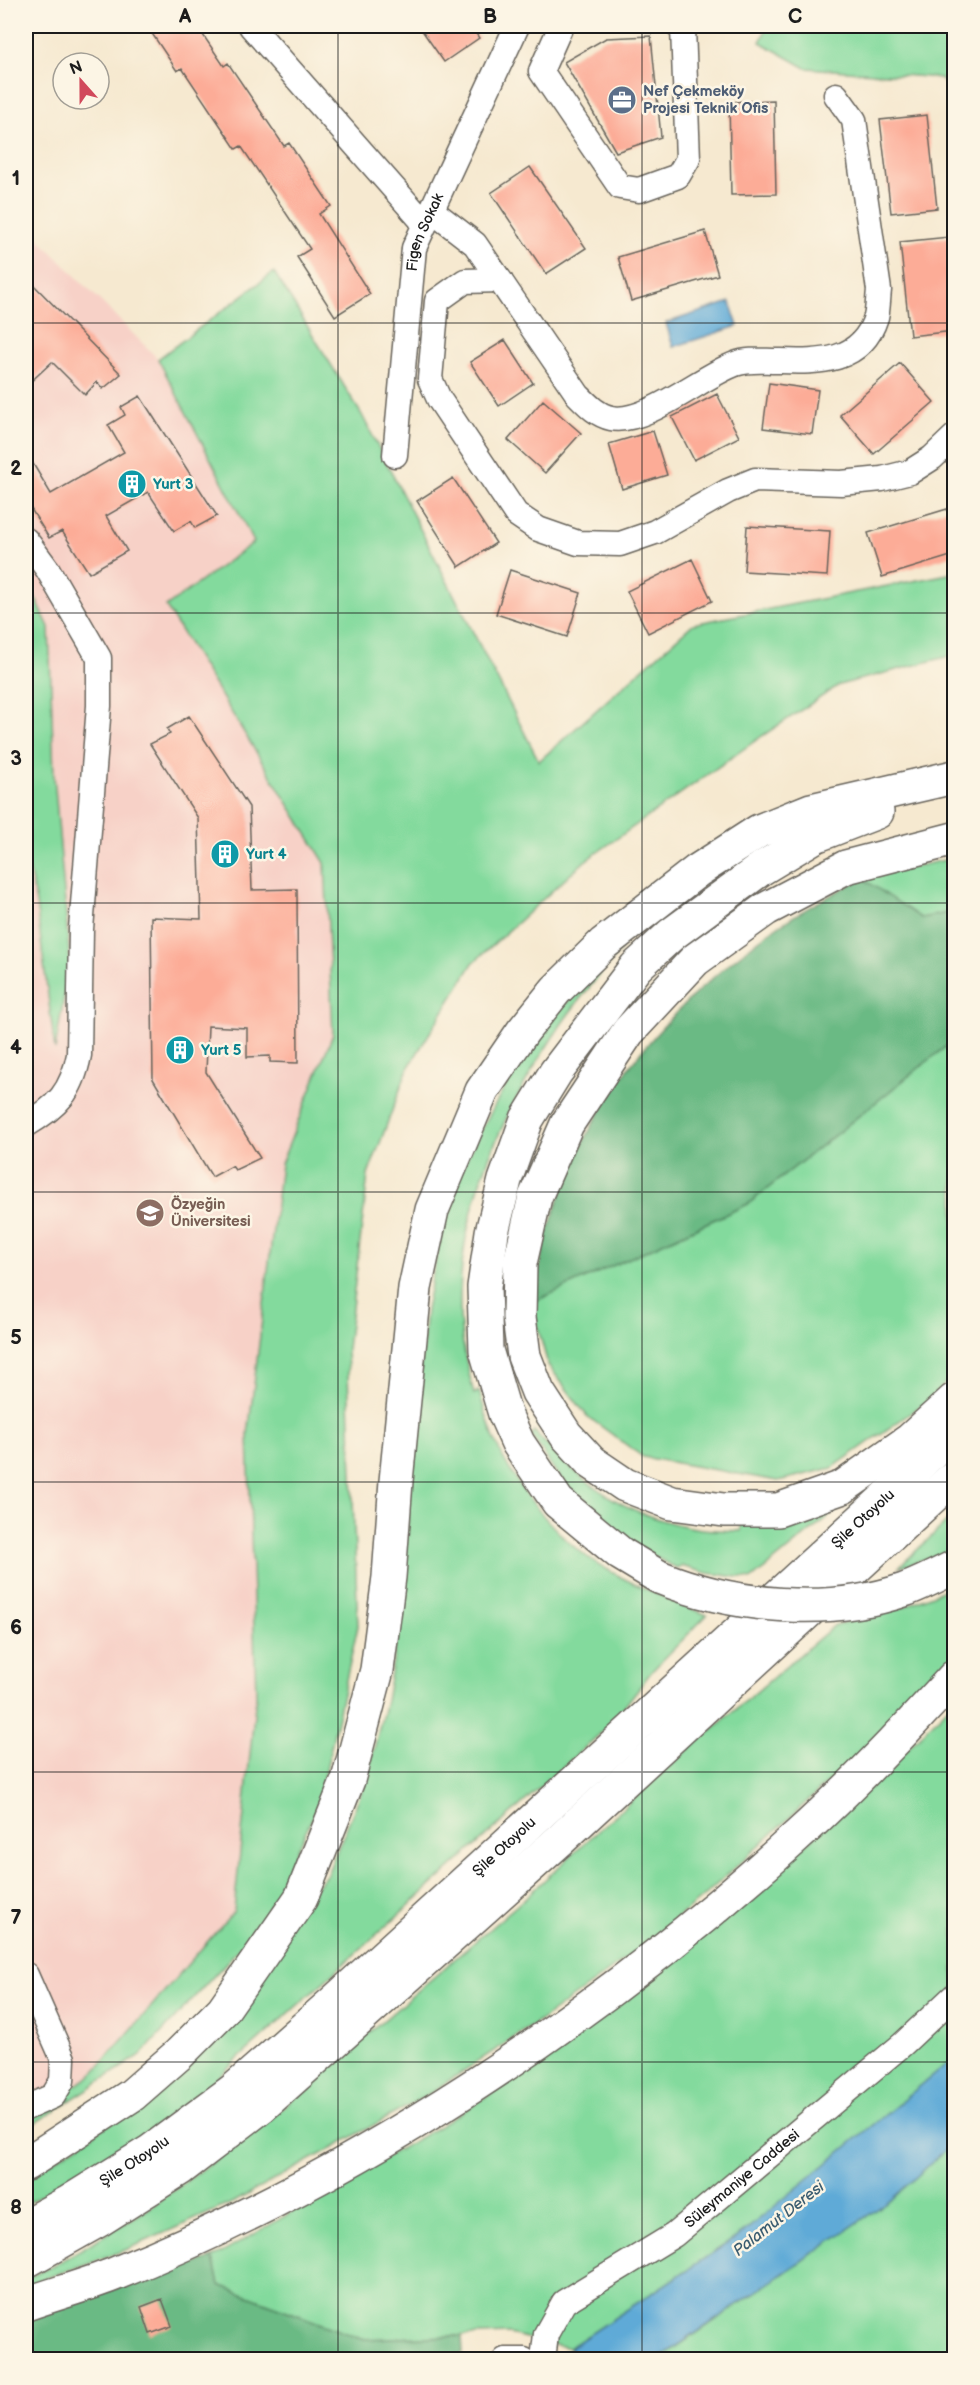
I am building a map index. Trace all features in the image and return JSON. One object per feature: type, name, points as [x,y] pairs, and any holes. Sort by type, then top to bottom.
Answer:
[{"type":"highway","points":[[26,2164],[132,2095],[179,2054],[223,2010],[301,1898],[348,1780],[377,1670],[389,1577],[415,1288],[432,1210],[488,1082],[523,1031],[556,990],[603,944],[697,871],[759,831],[811,810],[954,777]]},
{"type":"highway","points":[[954,794],[881,810],[815,836],[762,868],[708,906],[672,934],[636,967],[563,1064],[527,1119],[505,1180],[492,1232],[484,1287],[486,1350],[505,1414],[518,1443],[558,1502],[621,1554],[659,1577],[691,1590],[727,1598],[825,1606],[903,1590],[954,1568]]},
{"type":"highway","points":[[954,839],[846,867],[766,909],[695,960],[628,1032],[567,1124],[535,1197],[520,1263],[519,1317],[524,1356],[535,1383],[566,1435],[591,1462],[625,1485],[672,1503],[724,1510],[778,1509],[843,1487],[910,1440],[954,1400]]},
{"type":"highway","name":"Şile Otoyolu","points":[[26,2225],[69,2202],[151,2151],[235,2089],[336,2000],[866,1516],[954,1430]]},
{"type":"highway","name":"Şile Otoyolu","points":[[26,2261],[99,2220],[181,2169],[261,2107],[578,1823],[954,1477]]},
{"type":"highway","points":[[26,2304],[111,2275],[227,2223],[362,2154],[428,2115],[574,2017],[636,1970],[794,1839],[859,1777],[954,1677]]},
{"type":"street","points":[[251,26],[428,217],[475,244],[578,395],[595,412],[611,418],[631,417],[736,363],[756,361],[820,363],[839,357],[853,349],[866,336],[876,317],[879,290],[854,120],[836,95]]},
{"type":"street","name":"Figen Sokak","points":[[395,455],[414,248],[517,26]]},
{"type":"street","points":[[561,26],[541,71],[620,187],[639,190],[678,176],[688,159],[683,28],[678,26]]},
{"type":"street","points":[[500,280],[465,281],[437,301],[430,379],[439,399],[516,514],[538,530],[578,543],[620,544],[655,532],[728,491],[755,480],[841,483],[882,479],[910,472],[932,458],[954,437]]},
{"type":"street","points":[[26,540],[48,570],[99,658],[99,706],[81,928],[80,1055],[75,1076],[67,1092],[54,1105],[26,1125]]},
{"type":"street","points":[[26,1975],[63,2059],[62,2081],[53,2096],[26,2108]]},
{"type":"street","name":"Süleymaniye Caddesi","points":[[543,2360],[546,2334],[564,2302],[674,2235],[903,2044],[954,1996]]},
{"type":"street","points":[[505,2360],[524,2360]]},
{"type":"shaded area","name":"Özyeğin Üniversitesi","points":[[26,226],[158,359],[254,543],[167,607],[325,863],[333,1034],[281,1164],[248,1434],[256,1695],[234,1911],[91,2076],[26,2114]]},
{"type":"green space","points":[[768,26],[954,26],[954,97],[941,78],[806,68],[760,42]]},
{"type":"green space","points":[[274,272],[362,415],[539,761],[693,624],[954,573],[954,655],[839,685],[762,736],[585,861],[473,963],[408,1068],[368,1175],[347,1349],[358,1626],[318,1806],[259,1927],[141,2055],[26,2129],[26,2114],[91,2076],[234,1911],[256,1695],[248,1434],[281,1164],[333,1034],[325,863],[166,607],[254,542],[158,359]]},
{"type":"green space","points":[[26,578],[49,627],[54,776],[70,962],[55,1050],[36,903],[26,855]]},
{"type":"green space","points":[[954,858],[954,912],[921,918],[862,878]]},
{"type":"green space","points":[[862,878],[921,918],[954,912],[954,1040],[748,1204],[531,1303],[549,1228],[572,1167],[602,1108],[638,1056],[683,1006],[750,947],[790,918]]},
{"type":"green space","points":[[622,948],[562,1023],[535,1065],[517,1097],[486,1165],[466,1236],[461,1272],[461,1331],[474,1394],[479,1391],[496,1443],[515,1478],[541,1513],[571,1544],[603,1567],[641,1587],[707,1615],[652,1671],[611,1724],[210,2084],[140,2138],[26,2204],[26,2178],[119,2118],[327,1874],[366,1781],[386,1701],[401,1616],[426,1310],[448,1197],[511,1076],[545,1024]]},
{"type":"green space","points":[[954,1040],[954,1373],[923,1408],[922,1405],[832,1468],[778,1481],[643,1457],[587,1416],[548,1365],[531,1303],[748,1204]]},
{"type":"green space","points":[[534,1431],[568,1465],[603,1493],[643,1514],[690,1527],[741,1531],[741,1524],[849,1500],[752,1579],[707,1573],[681,1566],[677,1568],[620,1535],[583,1504],[550,1464],[531,1435]]},
{"type":"green space","points":[[954,1515],[954,1546],[943,1553],[898,1568]]},
{"type":"green space","points":[[954,1586],[954,1656],[870,1744],[704,1896],[633,1954],[541,2020],[421,2099],[236,2201],[128,2249],[26,2285],[26,2278],[53,2266],[148,2209],[258,2129],[516,1906],[668,1767],[835,1625],[903,1607]]},
{"type":"green space","points":[[954,1701],[954,2058],[740,2235],[569,2348],[509,2334],[361,2339],[219,2285],[213,2258],[441,2125],[503,2086],[590,2025],[665,1968],[864,1793]]},
{"type":"green space","points":[[954,2142],[954,2359],[658,2360],[892,2199]]},
{"type":"green space","points":[[213,2258],[219,2285],[361,2339],[462,2336],[463,2353],[439,2360],[26,2359],[26,2317]]},
{"type":"water","points":[[730,302],[738,326],[673,347],[666,323]]},
{"type":"water","name":"Palamut Deresi","points":[[954,2058],[954,2142],[892,2199],[658,2359],[576,2359],[569,2348],[740,2235]]},
{"type":"building","points":[[147,26],[197,26],[224,66],[228,63],[284,146],[289,143],[331,206],[319,214],[370,294],[335,316],[297,257],[310,249],[241,146],[236,149],[182,68],[177,71]]},
{"type":"building","points":[[419,26],[471,26],[479,38],[444,62]]},
{"type":"building","name":"Nef Çekmeköy Projesi Teknik Ofis","points":[[651,36],[661,137],[616,152],[564,62],[606,38]]},
{"type":"building","points":[[774,100],[776,194],[731,195],[729,102]]},
{"type":"building","points":[[927,115],[937,208],[891,213],[880,120]]},
{"type":"building","points":[[530,167],[586,248],[546,274],[491,193]]},
{"type":"building","points":[[705,231],[718,275],[631,301],[618,257]]},
{"type":"building","points":[[949,237],[954,294],[954,331],[910,336],[900,242]]},
{"type":"building","points":[[26,277],[121,374],[103,389],[97,382],[85,395],[52,362],[26,386]]},
{"type":"building","points":[[505,340],[533,383],[499,406],[470,362]]},
{"type":"building","points":[[900,363],[934,402],[874,454],[840,415]]},
{"type":"building","points":[[769,383],[818,390],[812,434],[763,428]]},
{"type":"building","points":[[717,394],[739,437],[694,460],[672,417]]},
{"type":"building","name":"Yurt 3","points":[[140,396],[217,516],[195,528],[191,521],[174,531],[148,492],[106,516],[127,551],[89,573],[62,531],[49,538],[26,501],[26,452],[51,494],[124,452],[108,425],[125,415],[121,407]]},
{"type":"building","points":[[543,400],[581,433],[545,473],[508,440]]},
{"type":"building","points":[[653,431],[667,475],[622,489],[609,444]]},
{"type":"building","points":[[453,478],[496,543],[459,567],[417,501]]},
{"type":"building","points":[[947,509],[954,535],[954,555],[882,577],[868,533]]},
{"type":"building","points":[[747,526],[830,531],[827,576],[744,571]]},
{"type":"building","points":[[692,559],[712,601],[648,633],[627,591]]},
{"type":"building","points":[[510,570],[581,593],[567,637],[496,614]]},
{"type":"building","points":[[189,716],[249,807],[252,890],[297,889],[298,1063],[270,1062],[270,1056],[247,1057],[247,1028],[208,1026],[206,1072],[260,1158],[235,1170],[232,1166],[212,1177],[153,1079],[151,917],[201,919],[198,818],[150,744],[170,734],[167,729]]},
{"type":"building","points":[[162,2299],[172,2326],[150,2334],[141,2307]]},
{"type":"place","name":"Nef Çekmeköy Projesi Teknik Ofis","points":[[622,100]]},
{"type":"place","name":"Yurt 3","points":[[132,484]]},
{"type":"place","name":"Yurt 4","points":[[225,854]]},
{"type":"place","name":"Yurt 5","points":[[180,1050]]},
{"type":"place","name":"Özyeğin Üniversitesi","points":[[150,1213]]}]
